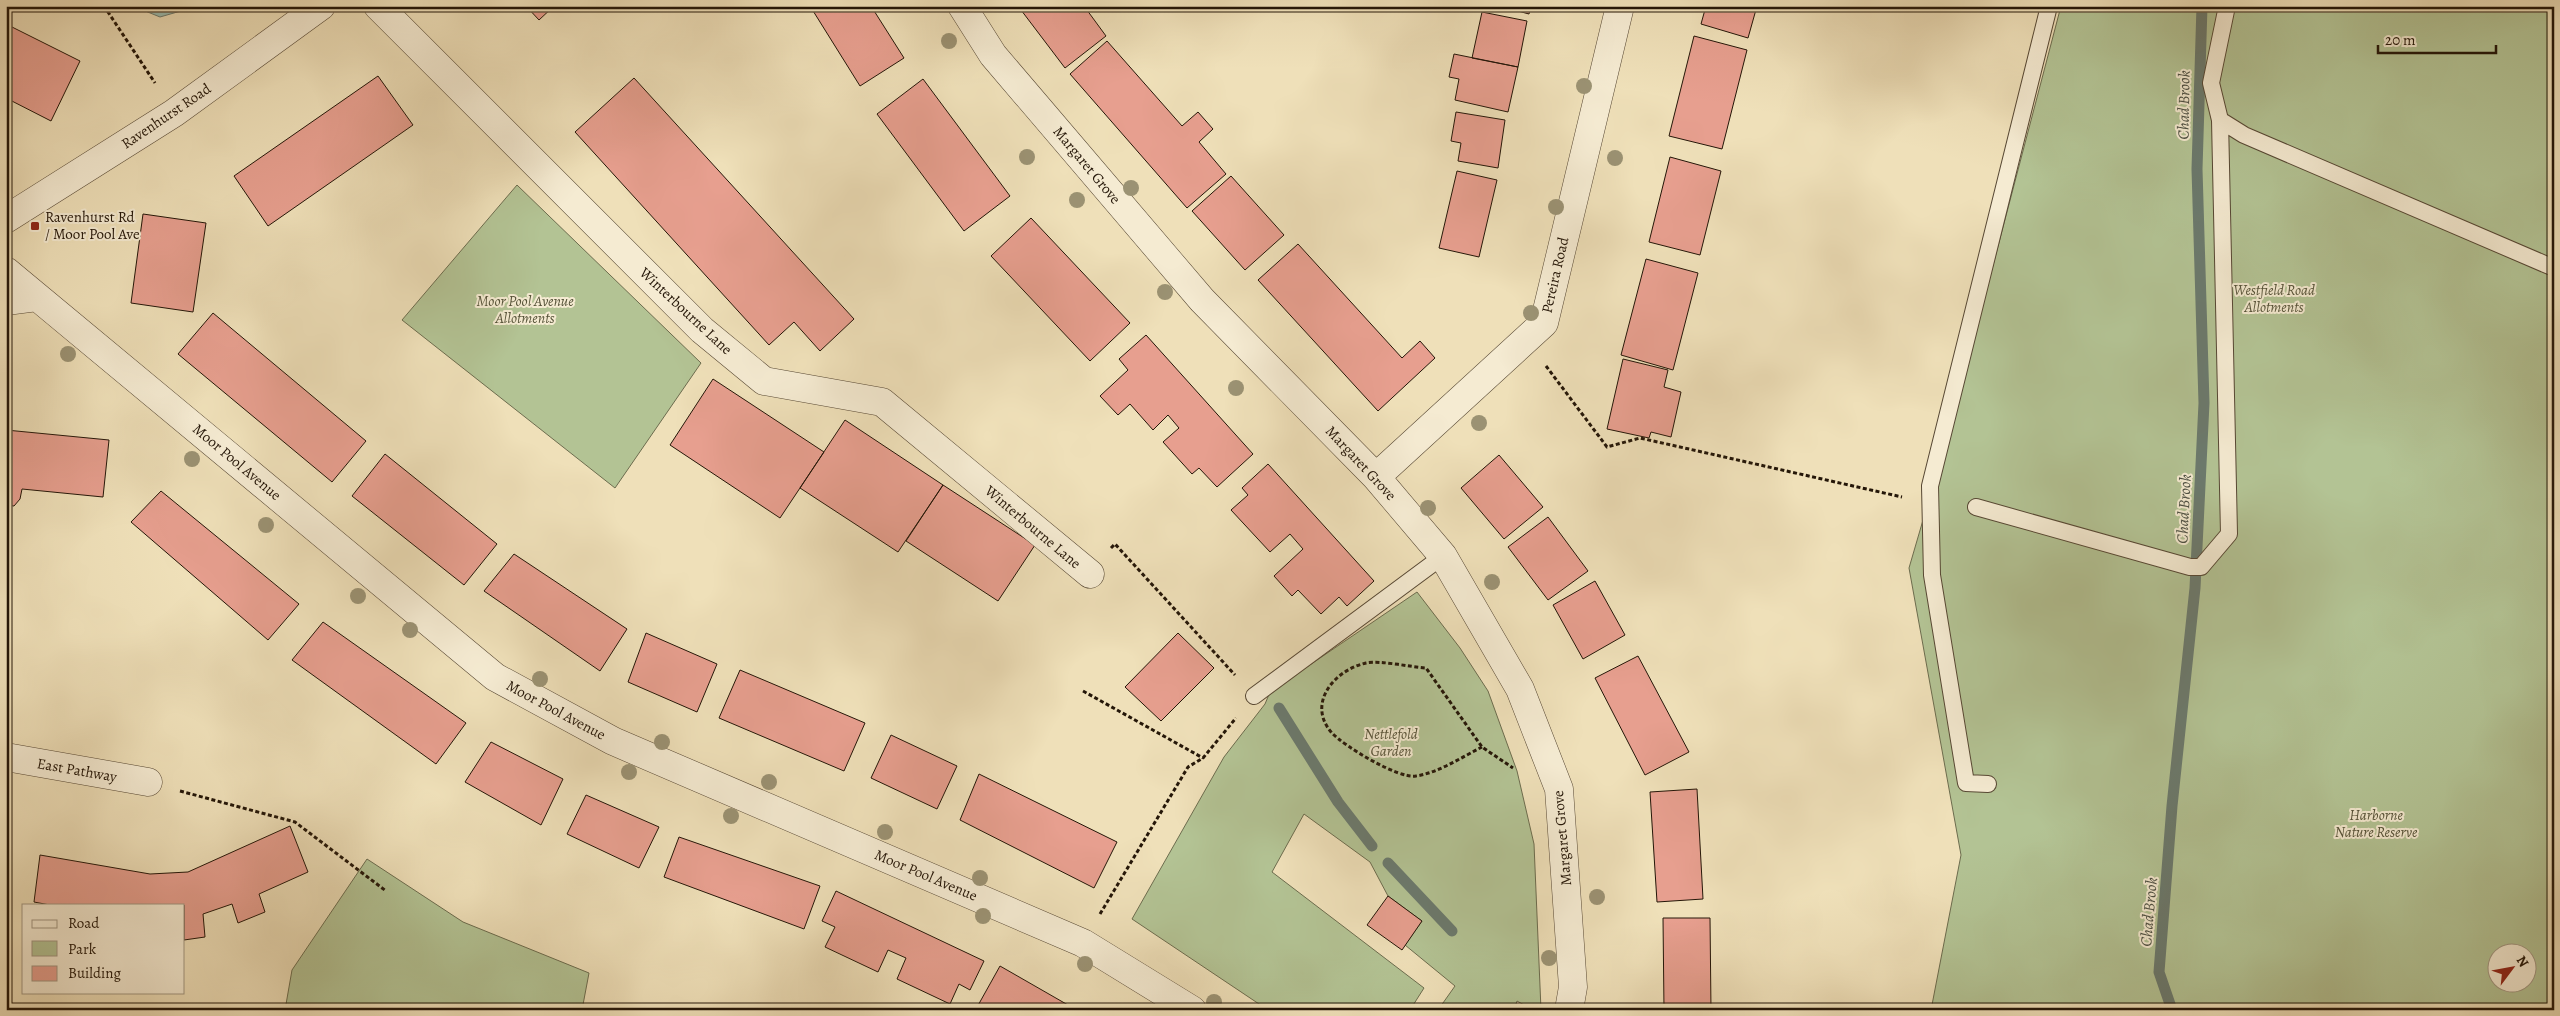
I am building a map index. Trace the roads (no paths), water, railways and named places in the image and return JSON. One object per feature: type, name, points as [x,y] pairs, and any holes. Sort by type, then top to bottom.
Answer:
[{"type":"street","name":"Ravenhurst Road","points":[[6,219],[174,113],[321,6]]},
{"type":"street","name":"Winterbourne Lane","points":[[378,6],[702,330],[757,375],[764,380],[882,402],[1090,574]]},
{"type":"street","name":"Margaret Grove","points":[[962,6],[993,54],[1202,300],[1376,477],[1443,556],[1520,689],[1559,789],[1573,987],[1569,1010]]},
{"type":"street","name":"Pereira Road","points":[[1376,477],[1544,323],[1620,6]]},
{"type":"street","name":"Moor Pool Avenue","points":[[6,271],[495,676],[614,741],[1083,942],[1192,1010]]},
{"type":"street","points":[[6,301],[37,297]]},
{"type":"street","name":"East Pathway","points":[[6,757],[148,782]]},
{"type":"lane","points":[[1988,784],[1966,783],[1932,575],[1930,486],[2049,6]]},
{"type":"lane","points":[[1976,507],[2196,567],[2228,534],[2220,120],[2211,83],[2227,6]]},
{"type":"lane","points":[[2220,120],[2244,136],[2554,268]]},
{"type":"lane","points":[[1254,696],[1443,556]]},
{"type":"water","points":[[133,6],[198,6],[160,17]]},
{"type":"waterway","name":"Chad Brook","points":[[2172,1010],[2159,972],[2172,806],[2195,588],[2204,403],[2197,169],[2202,6]]},
{"type":"waterway","points":[[1279,708],[1338,802],[1372,846]]},
{"type":"waterway","points":[[1388,863],[1452,931]]},
{"type":"place","name":"Ravenhurst Rd / Moor Pool Ave","points":[[35,226]]},
{"type":"park label","name":"Westfield Road Allotments","points":[[2274,298]]},
{"type":"park label","name":"Moor Pool Avenue Allotments","points":[[525,310]]},
{"type":"park label","name":"Nettlefold Garden","points":[[1391,742]]},
{"type":"park label","name":"Harborne Nature Reserve","points":[[2376,824]]}]
